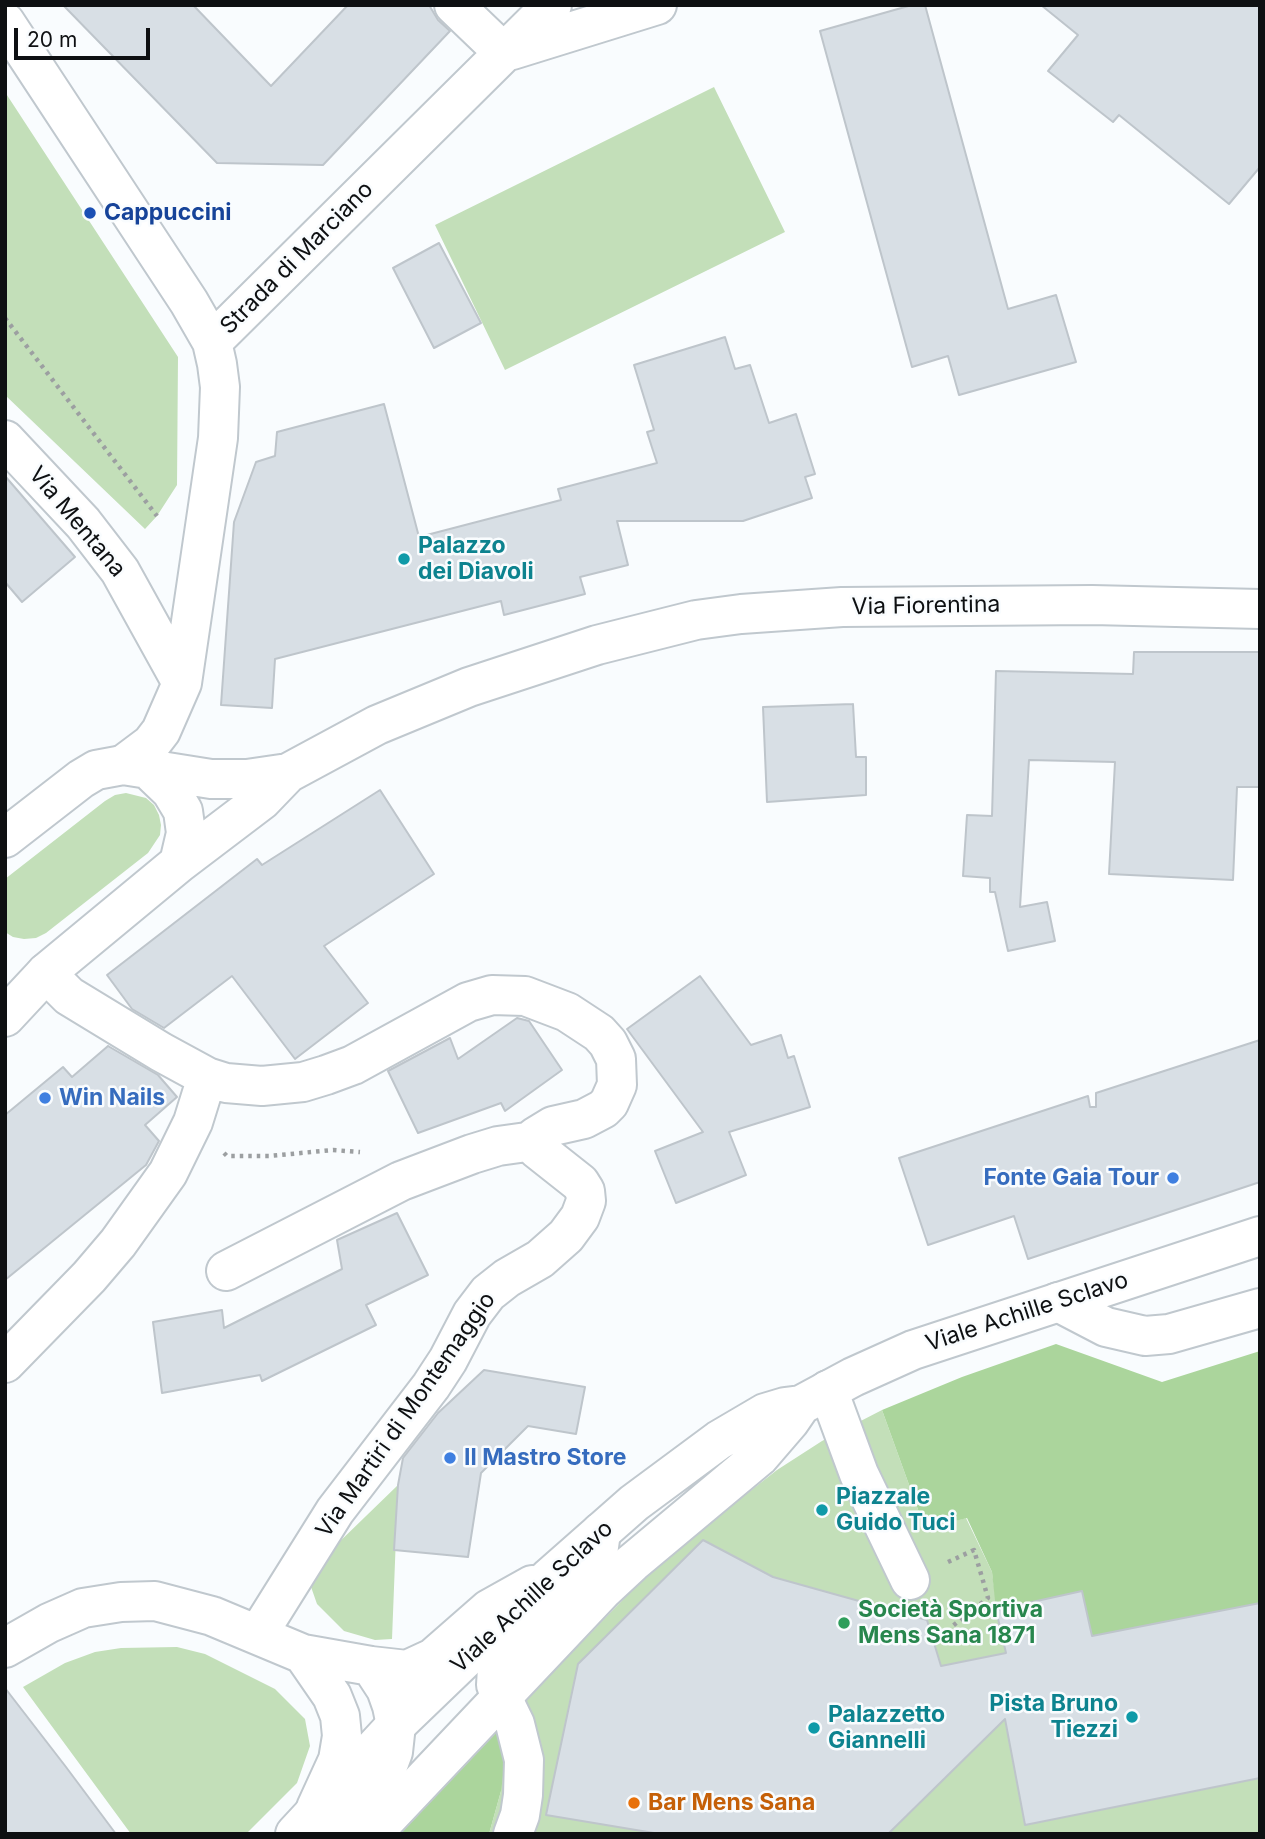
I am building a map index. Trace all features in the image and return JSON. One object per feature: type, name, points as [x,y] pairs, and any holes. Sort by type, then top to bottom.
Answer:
[{"type":"street","points":[[454,5],[503,52],[657,5]]},
{"type":"street","name":"Strada di Marciano","points":[[136,767],[161,731],[182,683],[218,438],[220,387],[212,342],[552,5]]},
{"type":"street","points":[[5,22],[183,292],[212,342]]},
{"type":"street","name":"Via Mentana","points":[[5,440],[83,523],[120,571],[182,683]]},
{"type":"street","name":"Via Fiorentina","points":[[288,773],[396,716],[469,687],[597,645],[696,621],[792,609],[1024,605],[1260,608]]},
{"type":"street","points":[[5,838],[96,770],[136,767],[211,779],[247,779],[288,773]]},
{"type":"street","points":[[136,767],[171,791],[183,811],[186,833],[179,863]]},
{"type":"street","points":[[5,1017],[46,973],[179,863],[262,800],[288,773]]},
{"type":"street","points":[[5,977],[21,980],[46,973]]},
{"type":"street","points":[[46,973],[69,996],[207,1077],[226,1083],[262,1086],[303,1082],[353,1065],[468,1002],[492,995],[525,996],[567,1012],[592,1028],[613,1050],[618,1068],[614,1094],[603,1109],[584,1119],[553,1126],[539,1133],[534,1141],[485,1150],[401,1181],[226,1271]]},
{"type":"street","points":[[5,1363],[89,1277],[118,1243],[168,1173],[193,1122],[207,1077]]},
{"type":"street","name":"Via Martiri di Montemaggio","points":[[258,1634],[335,1511],[431,1385],[448,1360],[472,1314],[488,1293],[507,1278],[540,1259],[566,1236],[580,1217],[586,1201],[585,1191],[580,1183],[543,1154],[534,1141]]},
{"type":"street","name":"Viale Achille Sclavo","points":[[316,1826],[396,1725],[550,1577],[634,1503],[719,1440],[765,1413],[814,1398],[913,1350],[1260,1236]]},
{"type":"street","points":[[1058,1301],[1106,1327],[1145,1336],[1187,1330],[1260,1308]]},
{"type":"street","points":[[814,1398],[859,1474],[910,1580]]},
{"type":"street","name":"Viale Achille Sclavo","points":[[372,1834],[632,1563],[759,1457],[814,1398]]},
{"type":"street","points":[[513,1834],[523,1795],[524,1760],[515,1724],[496,1685],[496,1676],[505,1654],[584,1577],[598,1554],[601,1532]]},
{"type":"street","points":[[5,1648],[49,1623],[83,1608],[155,1601],[189,1608],[303,1654],[407,1670],[433,1658],[489,1609],[523,1588],[550,1577]]},
{"type":"street","points":[[303,1654],[332,1696],[340,1716],[342,1736],[338,1760],[316,1826]]},
{"type":"street","points":[[372,1666],[386,1689],[396,1725]]},
{"type":"path","points":[[5,318],[158,516]]},
{"type":"path","points":[[221,1150],[227,1156],[269,1156],[333,1150],[376,1153],[401,1181]]},
{"type":"path","points":[[950,1628],[988,1598],[974,1550]]},
{"type":"green space","points":[[714,87],[785,232],[505,370],[435,225]]},
{"type":"green space","points":[[5,92],[178,357],[177,485],[145,529],[5,395]]},
{"type":"green space","points":[[126,793],[146,798],[154,805],[159,815],[160,835],[148,853],[46,933],[36,938],[24,939],[5,932],[5,879],[105,801]]},
{"type":"green space","points":[[1056,1344],[1162,1382],[1260,1351],[1260,1603],[1092,1636],[1082,1591],[996,1610],[992,1572],[967,1518],[925,1529],[882,1410],[962,1377]]},
{"type":"green space","name":"Società Sportiva Mens Sana 1871","points":[[882,1410],[925,1529],[966,1518],[992,1572],[997,1609],[1082,1591],[1092,1635],[1260,1603],[1260,1834],[489,1834],[501,1791],[498,1729],[639,1583],[694,1535],[777,1470],[822,1441]]},
{"type":"green space","points":[[398,1485],[392,1639],[375,1640],[344,1631],[317,1604],[310,1584],[333,1548]]},
{"type":"green space","points":[[177,1647],[205,1654],[275,1689],[305,1719],[310,1746],[297,1783],[246,1834],[131,1834],[23,1687],[65,1663],[95,1652],[121,1648]]},
{"type":"green space","points":[[498,1729],[505,1760],[501,1791],[489,1834],[397,1834]]},
{"type":"building","points":[[63,5],[193,5],[271,86],[348,5],[429,5],[438,20],[450,31],[323,165],[217,163]]},
{"type":"building","points":[[912,5],[925,5],[1008,309],[1056,295],[1076,362],[959,395],[948,356],[912,367],[820,31]]},
{"type":"building","points":[[1041,5],[1260,5],[1260,167],[1229,204],[1119,115],[1113,122],[1048,71],[1078,35]]},
{"type":"building","points":[[439,243],[481,323],[434,348],[393,268]]},
{"type":"building","name":"Palazzo dei Diavoli","points":[[725,337],[735,369],[750,365],[769,423],[796,414],[815,474],[805,477],[812,498],[743,521],[617,521],[628,565],[580,577],[585,594],[504,615],[501,601],[275,659],[272,708],[221,705],[234,522],[256,462],[275,456],[277,432],[384,404],[419,537],[561,500],[558,489],[657,463],[647,432],[654,430],[634,365]]},
{"type":"building","points":[[5,476],[75,557],[22,602],[5,582]]},
{"type":"building","points":[[1134,652],[1260,652],[1260,787],[1237,787],[1233,880],[1109,874],[1115,762],[1029,760],[1020,907],[1047,902],[1055,941],[1008,951],[995,892],[990,892],[990,878],[963,876],[967,815],[992,816],[996,671],[1133,674]]},
{"type":"building","points":[[853,704],[856,757],[866,757],[866,795],[767,802],[763,707]]},
{"type":"building","points":[[380,790],[434,874],[324,946],[368,1003],[295,1059],[232,976],[164,1028],[132,1009],[107,975],[257,859],[262,865]]},
{"type":"building","points":[[700,976],[751,1045],[781,1035],[788,1058],[794,1056],[810,1107],[729,1132],[746,1175],[676,1203],[655,1151],[703,1132],[627,1029]]},
{"type":"building","points":[[517,1018],[529,1021],[562,1070],[505,1111],[501,1103],[418,1133],[388,1071],[450,1038],[458,1059]]},
{"type":"building","points":[[1260,1040],[1260,1182],[1028,1259],[1014,1216],[928,1245],[899,1158],[1088,1096],[1090,1107],[1096,1107],[1096,1093]]},
{"type":"building","points":[[108,1046],[158,1075],[177,1097],[145,1125],[159,1141],[146,1165],[5,1280],[5,1115],[63,1067],[72,1077]]},
{"type":"building","points":[[397,1213],[428,1275],[366,1305],[376,1325],[262,1381],[260,1375],[162,1393],[153,1322],[222,1310],[224,1328],[342,1269],[337,1240]]},
{"type":"building","name":"Il Mastro Store","points":[[484,1370],[585,1387],[576,1434],[528,1426],[481,1473],[468,1557],[394,1550],[398,1485],[403,1458],[438,1413]]},
{"type":"building","name":"Società Sportiva Mens Sana 1871","points":[[703,1540],[773,1577],[927,1620],[941,1666],[1006,1653],[996,1610],[1082,1591],[1092,1636],[1260,1603],[1260,1778],[1025,1825],[1005,1719],[888,1834],[660,1834],[546,1815],[578,1664]]},
{"type":"building","points":[[5,1688],[66,1767],[116,1834],[5,1834]]},
{"type":"place","name":"Cappuccini","points":[[90,213]]},
{"type":"place","name":"Palazzo dei Diavoli","points":[[404,559]]},
{"type":"place","name":"Win Nails","points":[[45,1098]]},
{"type":"place","name":"Fonte Gaia Tour","points":[[1173,1178]]},
{"type":"place","name":"Il Mastro Store","points":[[450,1458]]},
{"type":"place","name":"Piazzale Guido Tuci","points":[[822,1510]]},
{"type":"place","name":"Società Sportiva Mens Sana 1871","points":[[844,1623]]},
{"type":"place","name":"Pista Bruno Tiezzi","points":[[1132,1717]]},
{"type":"place","name":"Palazzetto Giannelli","points":[[814,1728]]},
{"type":"place","name":"Bar Mens Sana","points":[[634,1803]]}]
